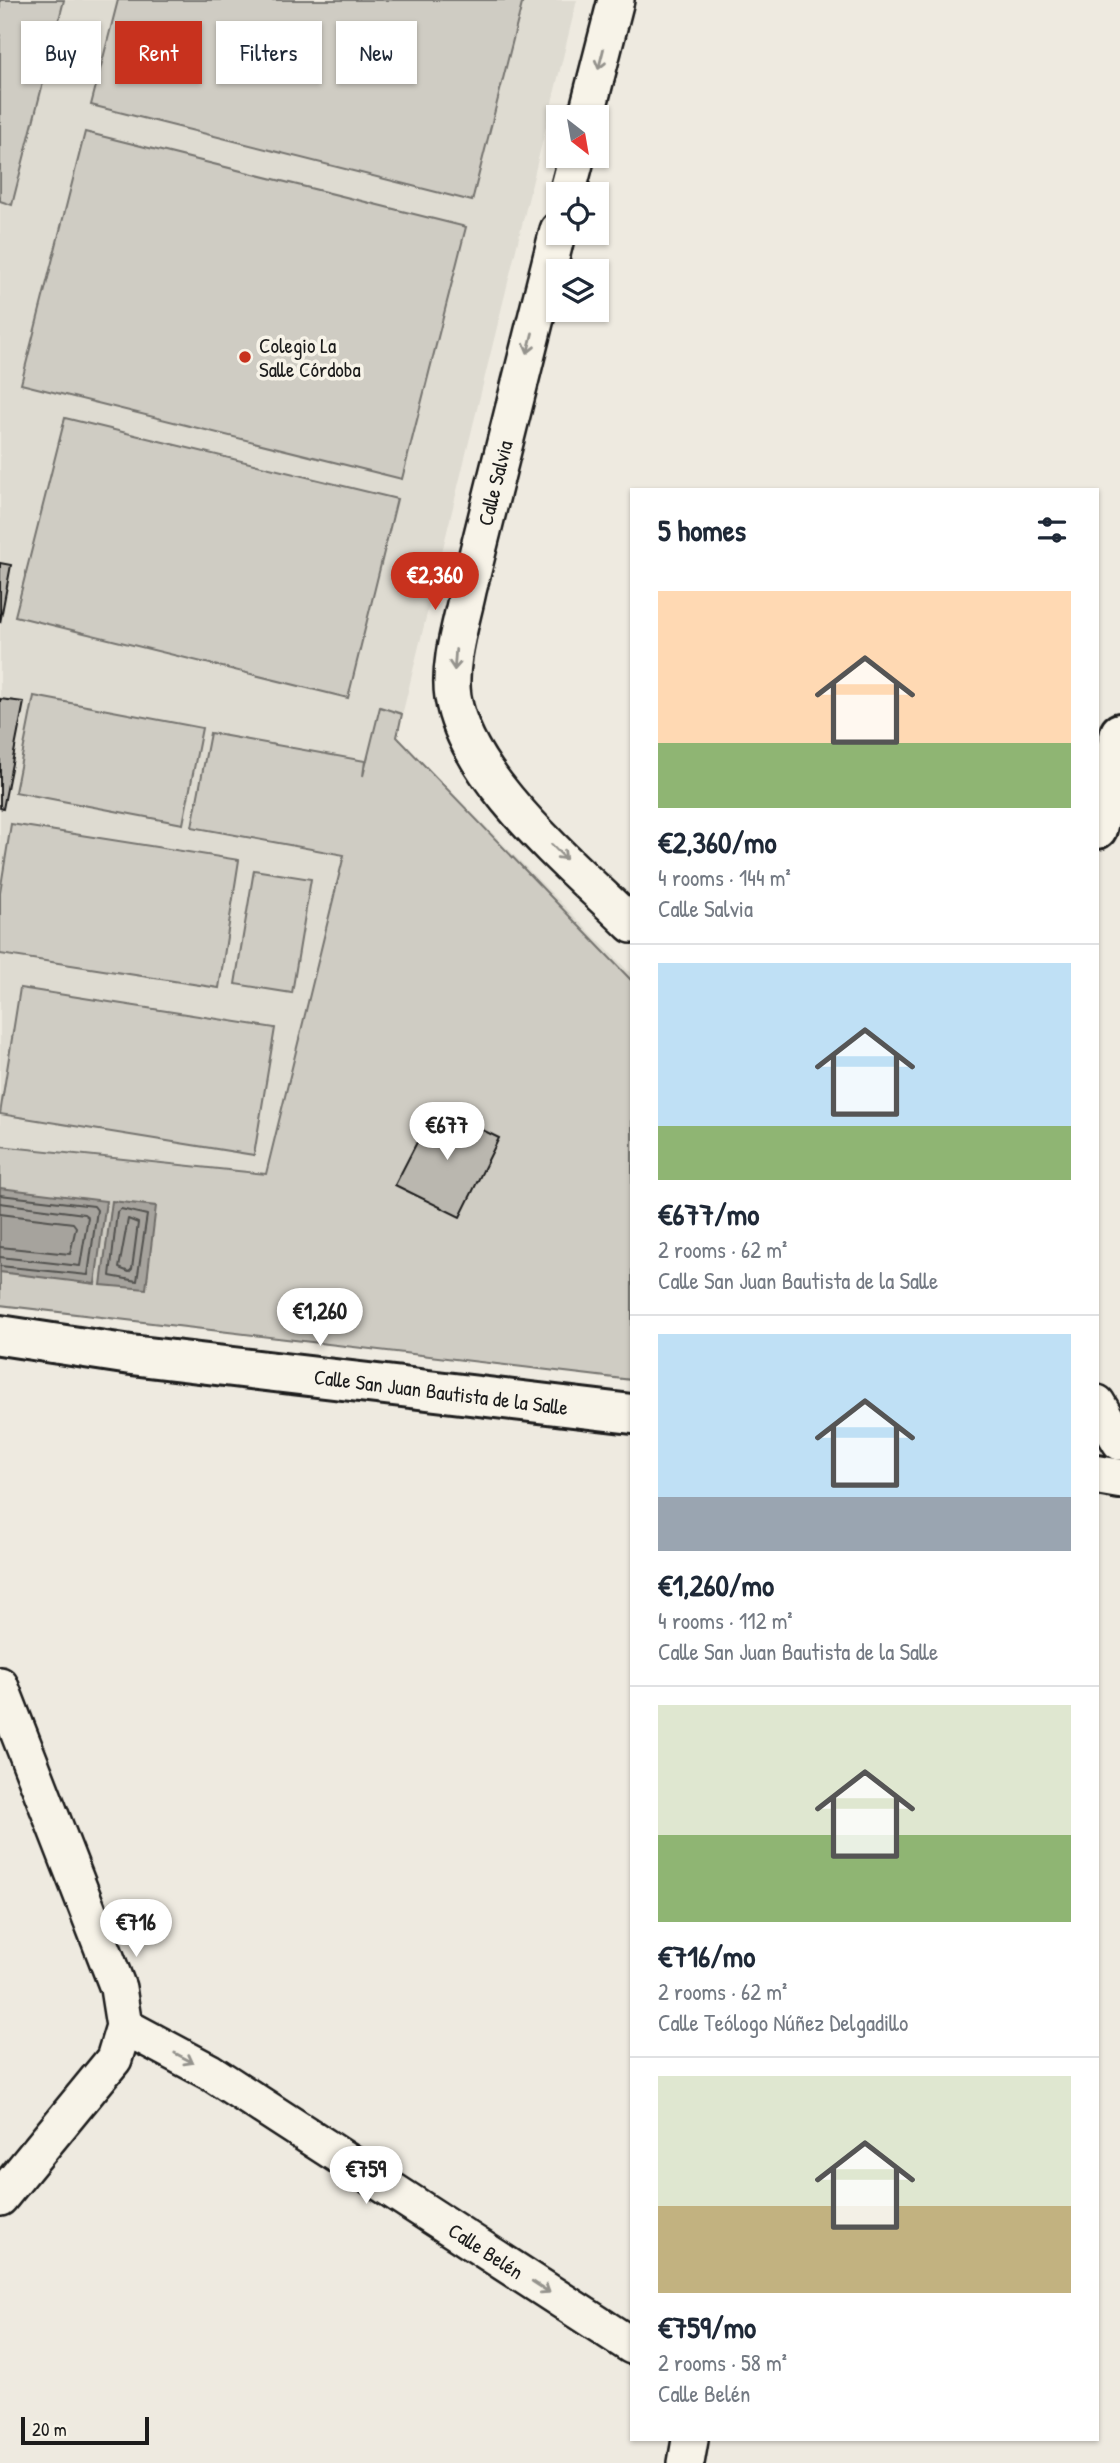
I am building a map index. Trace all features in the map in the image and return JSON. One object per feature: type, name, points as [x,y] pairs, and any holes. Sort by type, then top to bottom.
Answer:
[{"type":"street","points":[[589,105],[616,0]]},
{"type":"street","name":"Calle Salvia","points":[[554,245],[467,591],[456,647],[453,695],[462,730],[515,808],[630,923]]},
{"type":"street","points":[[1099,822],[1120,733]]},
{"type":"street","name":"Calle San Juan Bautista de la Salle","points":[[0,1335],[131,1356],[630,1414]]},
{"type":"street","points":[[1099,1407],[1120,1442]]},
{"type":"street","points":[[1099,1475],[1120,1479]]},
{"type":"street","points":[[0,1685],[118,1988],[124,2026],[114,2059],[0,2198]]},
{"type":"street","name":"Calle Belén","points":[[124,2026],[210,2072],[630,2345]]},
{"type":"street","points":[[685,2463],[691,2441]]},
{"type":"shaded area","name":"Colegio La Salle Córdoba","points":[[0,0],[577,0],[551,105],[546,105],[546,127],[397,736],[630,973],[630,1380],[0,1305]]},
{"type":"shaded area","points":[[0,0],[64,0],[59,21],[21,21],[21,84],[43,84],[12,205],[0,201]]},
{"type":"shaded area","points":[[118,0],[523,0],[472,201],[91,105],[96,84],[101,84],[101,66]]},
{"type":"shaded area","points":[[85,132],[466,227],[402,479],[21,384]]},
{"type":"shaded area","points":[[65,418],[397,499],[348,698],[15,616]]},
{"type":"shaded area","points":[[34,696],[202,728],[183,824],[15,792]]},
{"type":"shaded area","points":[[380,707],[402,714],[397,737],[630,979],[630,1380],[0,1305],[0,1146],[266,1174],[344,855],[192,827],[210,733],[365,761],[363,776]]},
{"type":"shaded area","points":[[11,824],[239,860],[219,988],[0,954],[0,892]]},
{"type":"shaded area","points":[[254,870],[311,879],[292,993],[235,984]]},
{"type":"shaded area","points":[[20,988],[275,1028],[254,1155],[0,1114]]},
{"type":"water","points":[[0,1188],[106,1201],[95,1284],[0,1272]]},
{"type":"water","points":[[112,1201],[156,1206],[146,1289],[101,1285]]},
{"type":"building","points":[[0,563],[11,565],[0,623]]},
{"type":"building","points":[[0,699],[24,702],[3,809],[0,808]]},
{"type":"building","points":[[435,1107],[499,1138],[460,1217],[395,1185]]},
{"type":"place","name":"Colegio La Salle Córdoba","points":[[245,357]]}]
